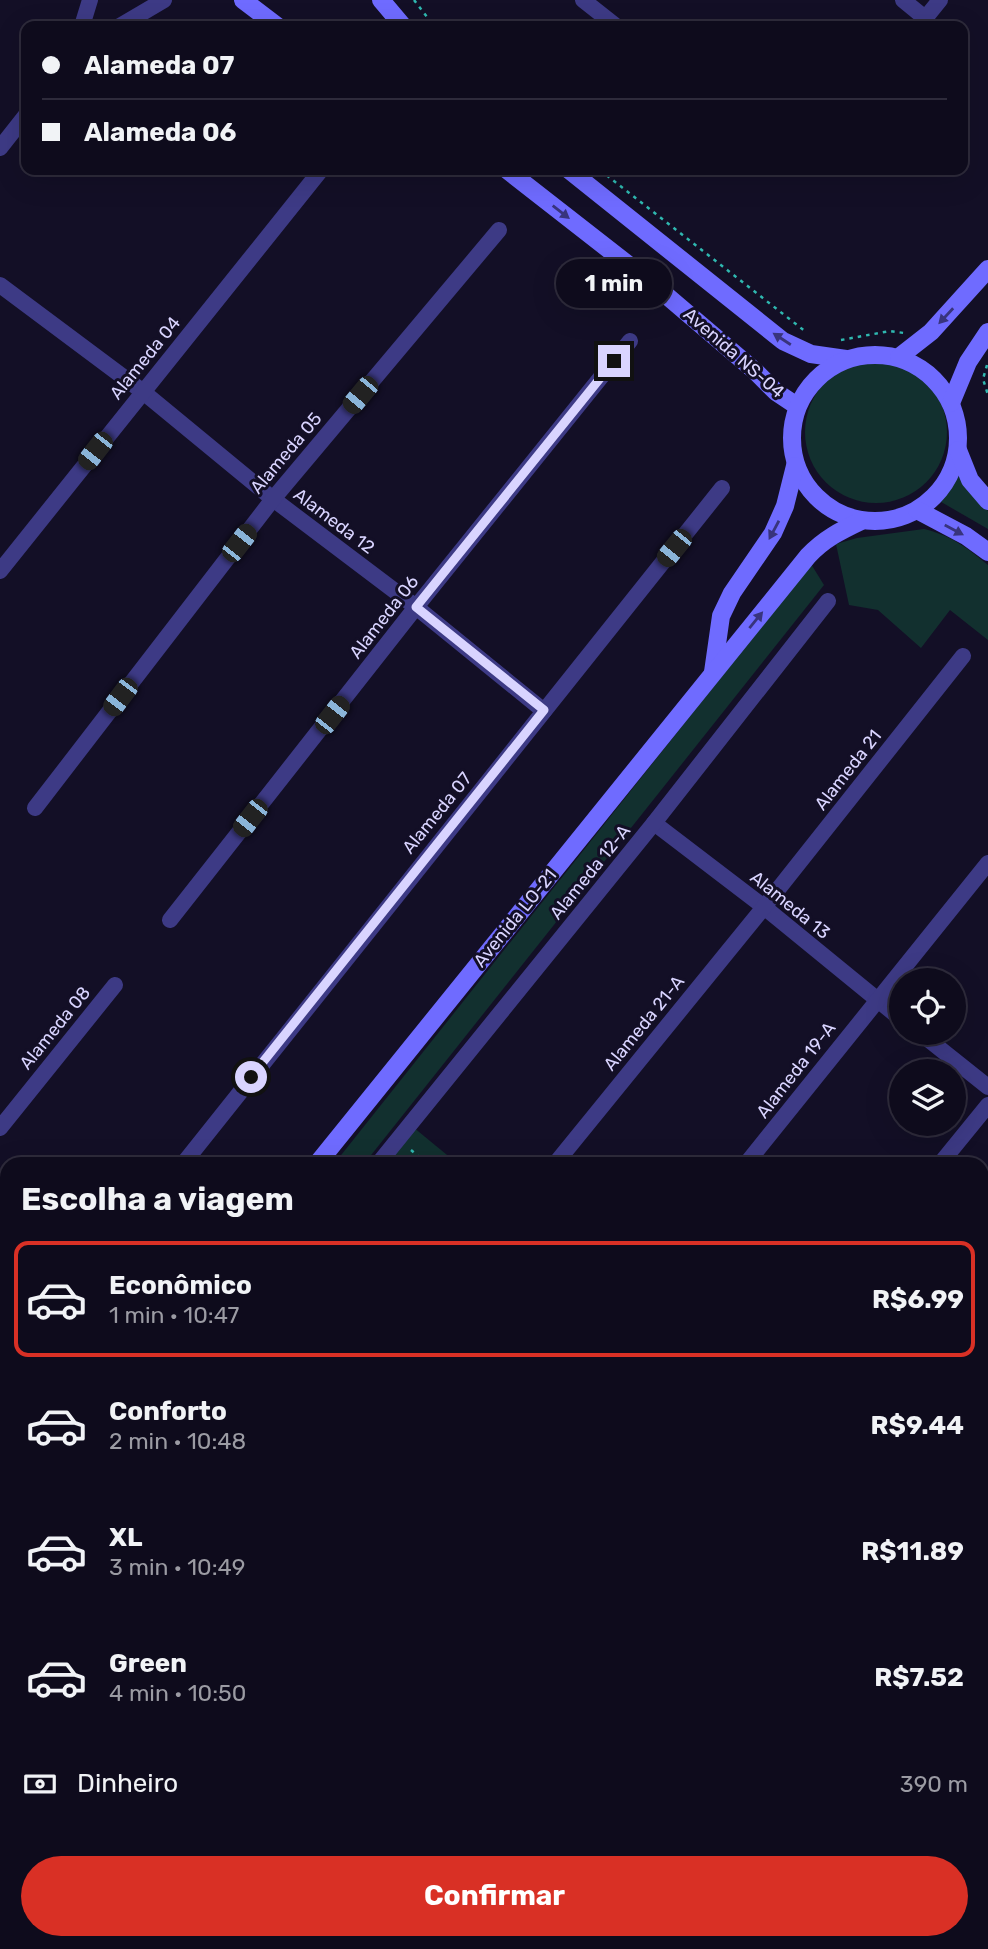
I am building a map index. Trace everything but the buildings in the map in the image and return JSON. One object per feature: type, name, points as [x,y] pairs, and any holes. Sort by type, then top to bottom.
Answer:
[{"type":"street","points":[[84,21],[90,0]]},
{"type":"street","points":[[128,21],[164,0]]},
{"type":"street","points":[[243,0],[270,21]]},
{"type":"street","points":[[381,0],[399,21]]},
{"type":"street","points":[[583,0],[610,21]]},
{"type":"street","points":[[902,0],[921,21]]},
{"type":"street","points":[[923,21],[940,0]]},
{"type":"street","points":[[0,148],[21,121]]},
{"type":"street","name":"Alameda 04","points":[[0,571],[317,175]]},
{"type":"street","name":"Avenida NS-04","points":[[513,175],[653,284],[776,392],[797,406]]},
{"type":"street","points":[[575,175],[783,341],[811,354],[846,359],[873,354],[899,358],[921,368],[939,383],[951,403],[958,426],[957,450],[950,474],[936,495],[917,510],[890,521],[861,521],[833,512],[810,492],[795,466],[790,436],[797,406],[816,377],[846,359]]},
{"type":"street","name":"Alameda 05","points":[[34,808],[273,499],[499,230]]},
{"type":"street","points":[[899,358],[931,332],[988,269]]},
{"type":"street","name":"Alameda 12","points":[[2,290],[142,391],[273,499],[416,607],[544,710]]},
{"type":"street","points":[[951,403],[968,362],[988,332]]},
{"type":"street","name":"Alameda 06","points":[[170,920],[630,341]]},
{"type":"street","points":[[957,450],[970,480],[988,501]]},
{"type":"street","points":[[713,673],[720,616],[732,593],[774,533],[786,506],[795,466]]},
{"type":"street","name":"Alameda 07","points":[[189,1157],[722,488]]},
{"type":"street","points":[[917,510],[966,536],[988,552]]},
{"type":"street","name":"Avenida LO-21","points":[[323,1157],[822,541],[861,521]]},
{"type":"street","name":"Alameda 12-A","points":[[384,1157],[654,823],[828,601]]},
{"type":"street","name":"Alameda 21","points":[[764,907],[963,656]]},
{"type":"street","name":"Alameda 13","points":[[654,823],[764,907],[889,1009]]},
{"type":"street","name":"Alameda 19-A","points":[[753,1157],[988,863]]},
{"type":"street","name":"Alameda 21-A","points":[[561,1157],[764,907]]},
{"type":"street","name":"Alameda 08","points":[[0,1128],[115,985]]},
{"type":"street","points":[[935,1045],[988,1087]]},
{"type":"street","points":[[946,1157],[988,1105]]},
{"type":"path","points":[[414,0],[430,21]]},
{"type":"path","points":[[606,175],[808,333]]},
{"type":"path","points":[[838,340],[891,331],[903,333]]},
{"type":"path","points":[[988,362],[983,379],[988,395]]},
{"type":"path","points":[[398,1140],[419,1157]]},
{"type":"green space","points":[[876,361],[903,367],[926,382],[941,405],[947,432],[941,459],[926,482],[903,497],[876,503],[849,497],[826,482],[811,459],[805,432],[811,405],[826,382],[849,367]]},
{"type":"green space","points":[[959,470],[988,511],[988,529],[936,499],[949,486]]},
{"type":"green space","points":[[924,529],[958,543],[988,565],[988,640],[950,610],[921,648],[878,610],[849,605],[836,544],[857,538]]},
{"type":"green space","points":[[811,564],[824,585],[370,1157],[340,1157]]},
{"type":"green space","points":[[413,1127],[449,1157],[389,1157]]},
{"type":"route","points":[[251,1077],[544,710],[416,607],[614,361]]}]
